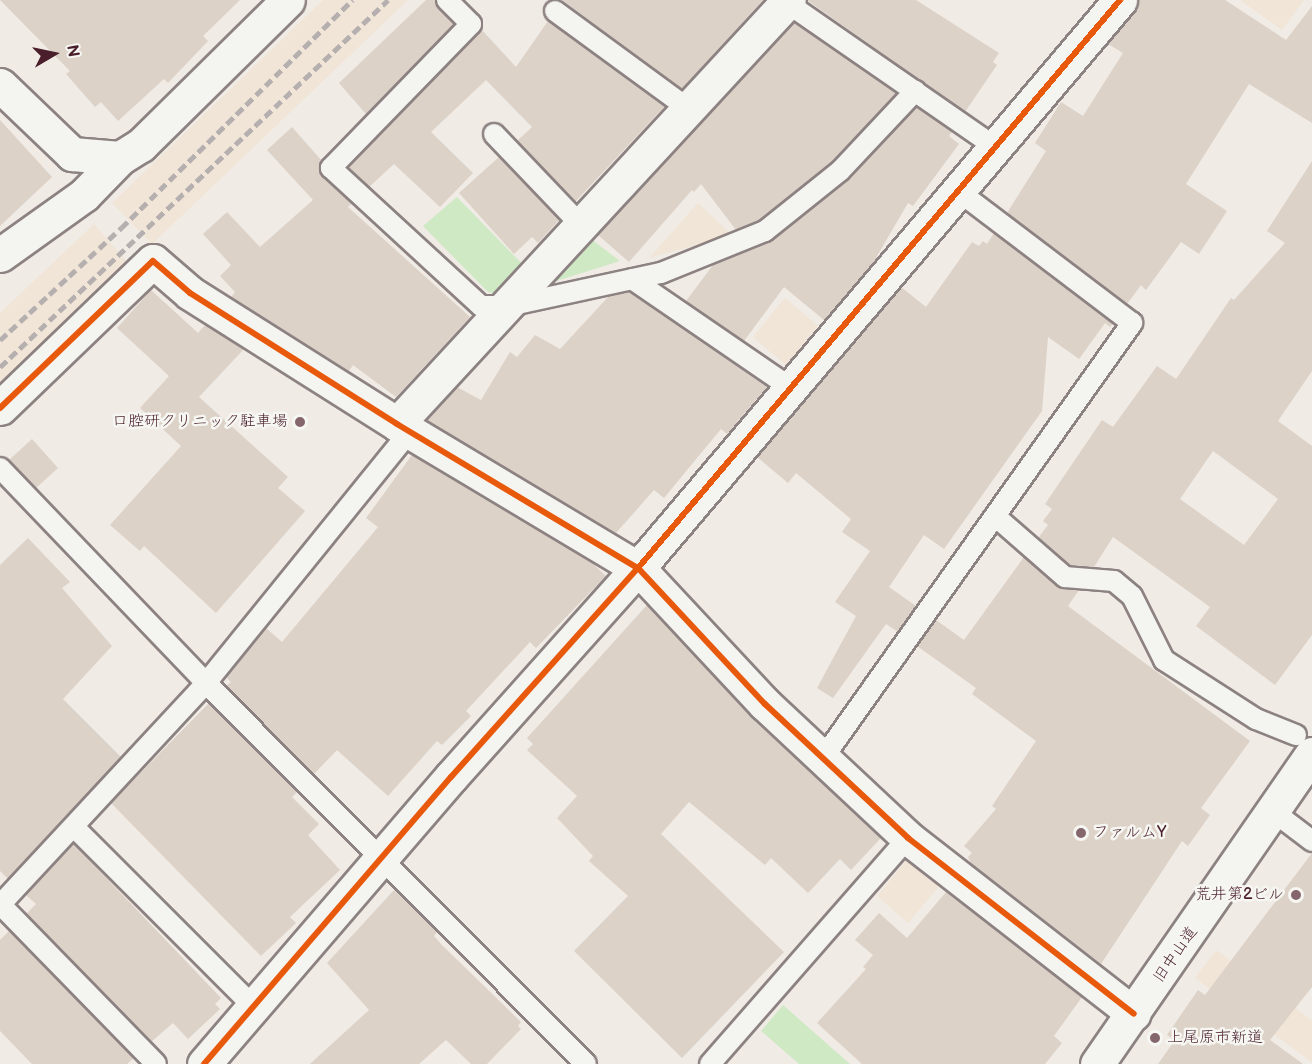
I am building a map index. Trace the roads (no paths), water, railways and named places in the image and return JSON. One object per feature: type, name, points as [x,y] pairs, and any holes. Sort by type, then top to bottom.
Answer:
[{"type":"street","points":[[0,255],[84,195],[120,158],[141,145],[288,0]]},
{"type":"street","points":[[204,1064],[638,568],[1120,0]]},
{"type":"street","points":[[404,427],[508,306],[786,1]]},
{"type":"street","points":[[0,85],[72,154],[120,158]]},
{"type":"street","points":[[0,408],[153,261],[190,293],[404,427],[638,568],[765,704],[908,838],[1134,1014]]},
{"type":"street","name":"旧中山道","points":[[1097,1064],[1274,812],[1304,745]]},
{"type":"lane","points":[[447,0],[471,24],[332,168],[481,306],[508,306],[661,273],[765,231],[840,171],[915,91]]},
{"type":"lane","points":[[786,1],[995,147]]},
{"type":"lane","points":[[555,11],[689,109]]},
{"type":"lane","points":[[494,134],[581,225]]},
{"type":"lane","points":[[823,758],[1132,323],[958,191]]},
{"type":"lane","points":[[632,279],[790,387]]},
{"type":"lane","points":[[156,1064],[0,905],[206,683],[404,427]]},
{"type":"lane","points":[[0,468],[206,683],[586,1064]]},
{"type":"lane","points":[[995,516],[1065,577],[1113,581],[1132,596],[1164,660],[1256,719],[1304,745]]},
{"type":"lane","points":[[1274,812],[1312,841]]},
{"type":"lane","points":[[74,827],[254,1007]]},
{"type":"lane","points":[[710,1064],[908,838]]},
{"type":"railway","points":[[0,340],[121,228],[352,0]]},
{"type":"railway","points":[[0,367],[388,0]]},
{"type":"place","name":"口腔研クリニック駐車場","points":[[300,422]]},
{"type":"place","name":"ファルムY","points":[[1081,833]]},
{"type":"place","name":"荒井第2ビル","points":[[1296,895]]},
{"type":"place","name":"上尾原市新道","points":[[1155,1038]]}]
